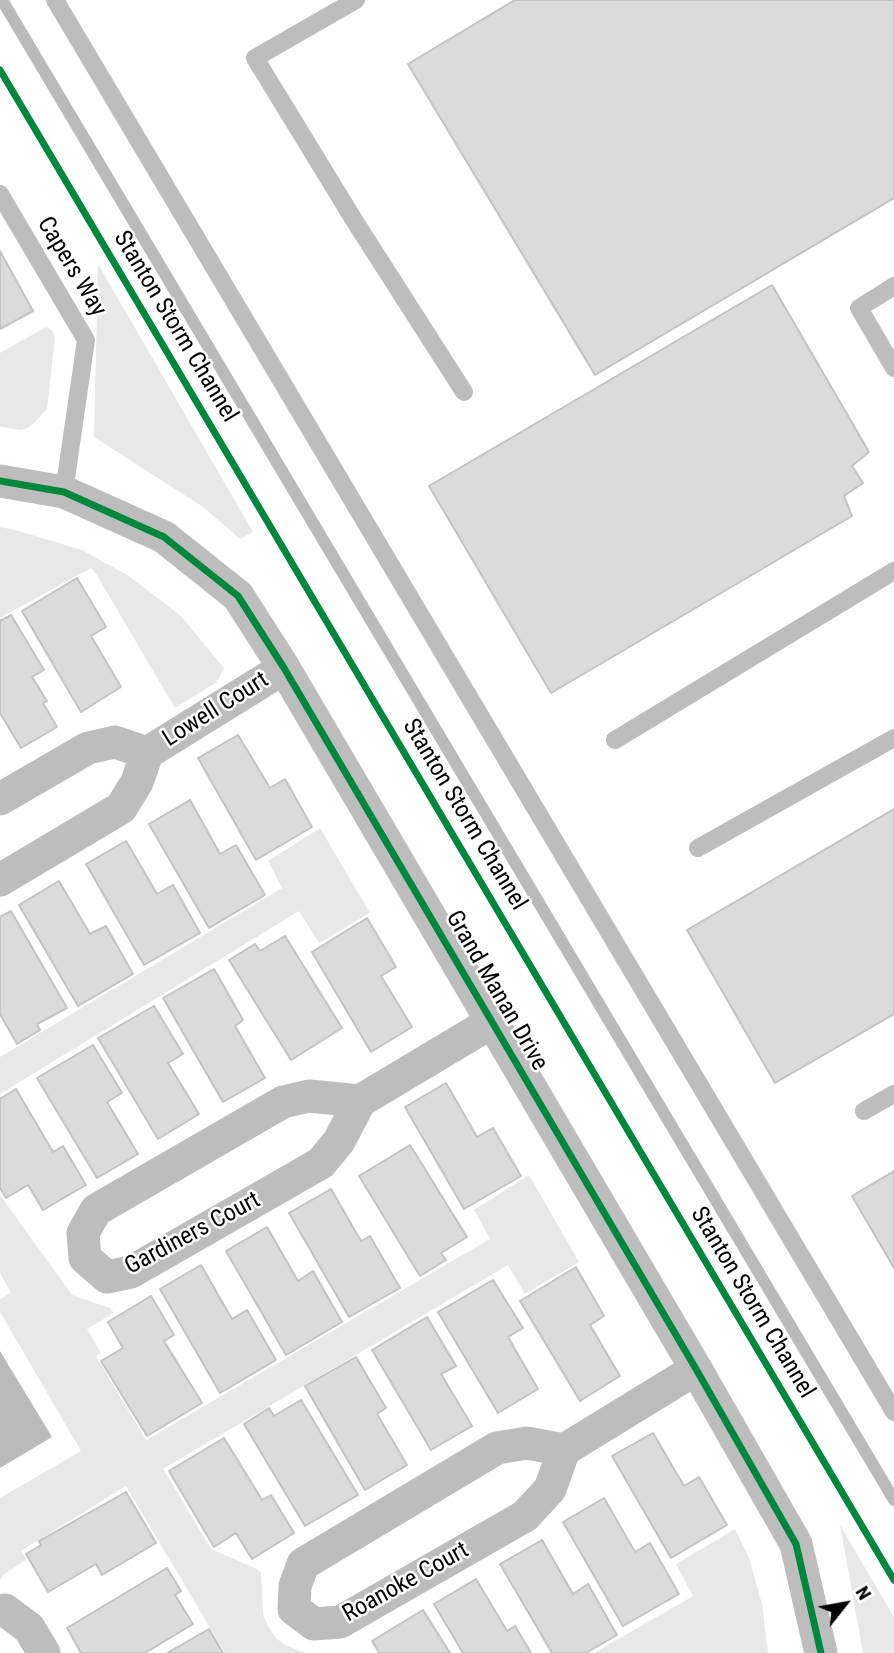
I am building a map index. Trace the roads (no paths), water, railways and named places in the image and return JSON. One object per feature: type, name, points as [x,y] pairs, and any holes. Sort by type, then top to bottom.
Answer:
[{"type":"street","name":"Grand Manan Drive","points":[[0,481],[64,492],[164,537],[238,596],[284,668],[796,1544],[821,1653]]},
{"type":"street","name":"Lowell Court","points":[[0,880],[121,808],[137,782],[147,753],[284,668]]},
{"type":"street","name":"Lowell Court","points":[[0,799],[88,747],[115,742],[147,753]]},
{"type":"street","points":[[360,1101],[492,1022]]},
{"type":"street","name":"Gardiners Court","points":[[309,1096],[360,1101],[339,1141],[321,1163],[131,1272],[107,1277],[85,1258],[83,1233],[96,1210],[283,1102],[309,1096]]},
{"type":"street","points":[[564,1450],[696,1369]]},
{"type":"street","name":"Roanoke Court","points":[[527,1443],[564,1450],[550,1489],[525,1516],[340,1622],[314,1624],[294,1609],[295,1587],[303,1564],[497,1448],[527,1443]]},
{"type":"street","points":[[0,1611],[5,1610],[29,1628],[44,1653]]},
{"type":"lane","points":[[55,0],[894,1412]]},
{"type":"lane","points":[[356,0],[255,58],[464,392]]},
{"type":"lane","name":"Capers Way","points":[[0,194],[86,340],[64,492]]},
{"type":"lane","points":[[894,286],[859,308],[894,368]]},
{"type":"lane","points":[[615,740],[894,570]]},
{"type":"lane","points":[[698,848],[894,738]]},
{"type":"lane","points":[[864,1111],[894,1094]]},
{"type":"waterway","name":"Stanton Storm Channel","points":[[2,0],[894,1500]]}]
